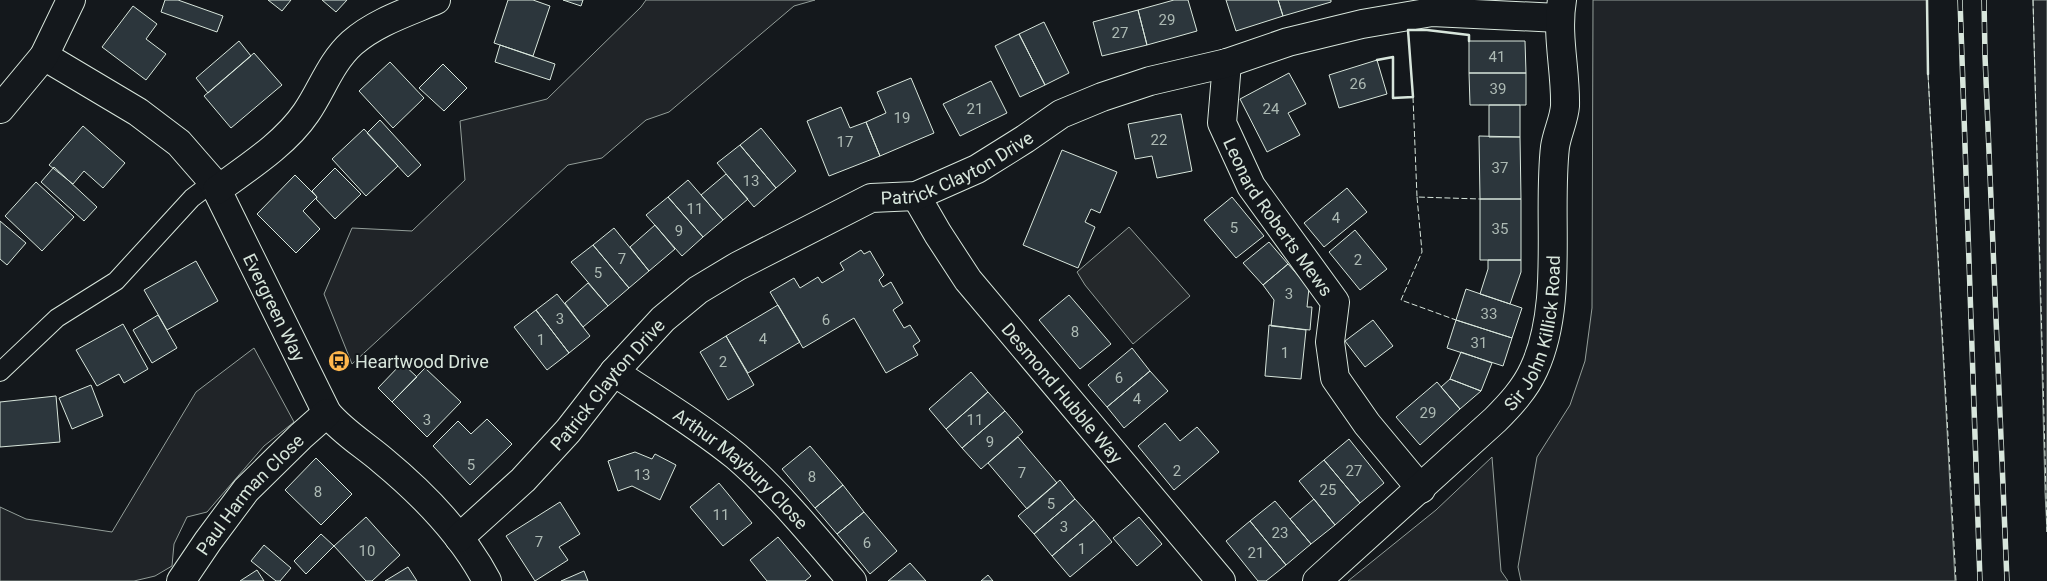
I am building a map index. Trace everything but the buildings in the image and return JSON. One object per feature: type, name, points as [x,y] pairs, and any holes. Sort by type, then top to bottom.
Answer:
[{"type":"street","points":[[0,110],[44,56],[71,0]]},
{"type":"street","points":[[215,186],[277,145],[306,114],[329,71],[352,43],[382,22],[436,0]]},
{"type":"street","name":"Patrick Clayton Drive","points":[[459,538],[523,480],[568,431],[614,372],[663,319],[698,290],[738,266],[871,198],[916,196],[977,169],[1061,114],[1102,97],[1150,81],[1227,63],[1288,42],[1362,24],[1432,12],[1561,9]]},
{"type":"street","name":"Sir John Killick Road","points":[[1317,581],[1421,489],[1512,403],[1534,368],[1544,341],[1550,308],[1555,146],[1565,109],[1561,9]]},
{"type":"street","name":"Evergreen Way","points":[[44,56],[138,112],[179,143],[215,186],[327,413],[349,436],[382,460],[410,486],[459,538],[487,581]]},
{"type":"street","name":"Leonard Roberts Mews","points":[[1227,63],[1222,123],[1251,186],[1335,302],[1330,342],[1335,378],[1367,424],[1421,489]]},
{"type":"street","name":"Desmond Hubble Way","points":[[916,196],[968,280],[1221,581]]},
{"type":"street","name":"Arthur Maybury Close","points":[[614,372],[673,411],[735,456],[792,510],[852,581]]},
{"type":"street","name":"Paul Harman Close","points":[[181,581],[208,540],[246,490],[327,413]]},
{"type":"lane","points":[[0,372],[57,318],[116,281],[192,198],[215,186]]},
{"type":"shaded area","points":[[646,0],[815,0],[794,6],[669,112],[646,120],[602,158],[568,165],[352,364],[324,294],[352,228],[412,231],[465,180],[460,121],[547,99]]},
{"type":"shaded area","points":[[1593,0],[1927,0],[1928,74],[1955,581],[1521,581],[1518,567],[1537,457],[1570,405],[1585,361],[1592,308]]},
{"type":"shaded area","points":[[2033,0],[2047,0],[2047,532],[2045,493]]},
{"type":"shaded area","points":[[1129,227],[1190,296],[1133,344],[1085,285],[1077,272]]},
{"type":"shaded area","points":[[254,348],[294,422],[264,446],[207,512],[187,517],[174,544],[172,566],[155,576],[134,581],[0,581],[0,507],[26,519],[112,532],[196,392]]},
{"type":"shaded area","points":[[1492,457],[1501,571],[1508,581],[1348,581],[1436,510]]},
{"type":"railway","points":[[1960,0],[1980,581]]},
{"type":"railway","points":[[1984,0],[2007,581]]},
{"type":"fence","points":[[2033,0],[2047,532]]},
{"type":"fence","points":[[1928,74],[1956,581]]},
{"type":"fence","points":[[1413,97],[1417,197],[1480,199]]},
{"type":"fence","points":[[1417,197],[1422,252],[1401,300],[1456,320]]},
{"type":"wall","points":[[1927,0],[1928,74]]},
{"type":"wall","points":[[1377,60],[1393,57],[1393,98],[1413,97],[1408,30],[1427,30],[1469,35],[1469,41]]},
{"type":"place","name":"Heartwood Drive","points":[[339,361]]}]
